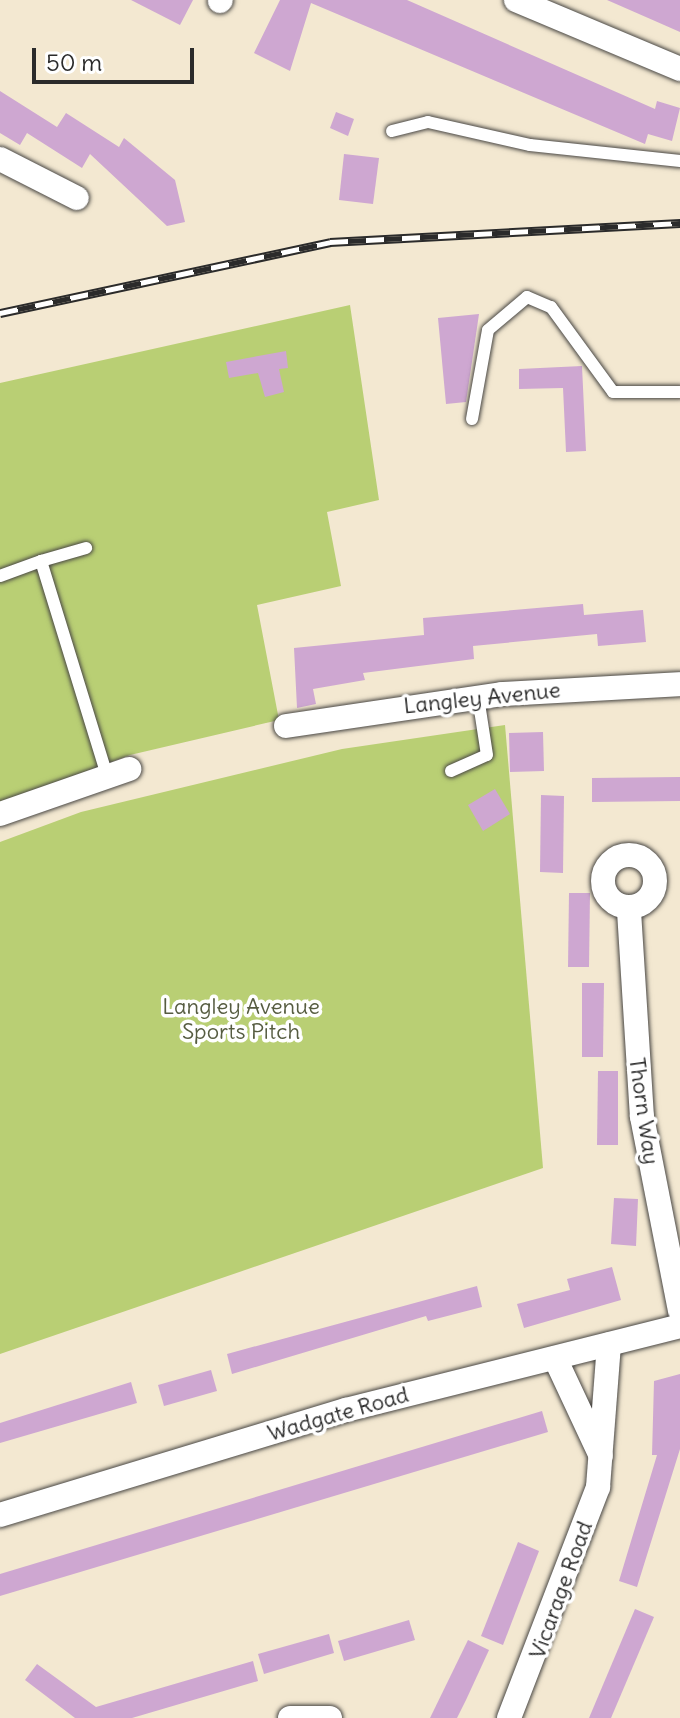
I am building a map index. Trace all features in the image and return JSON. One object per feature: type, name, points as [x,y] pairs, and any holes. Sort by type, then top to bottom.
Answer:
[{"type":"street","points":[[516,0],[680,69]]},
{"type":"street","points":[[0,159],[77,198]]},
{"type":"street","name":"Langley Avenue","points":[[286,726],[478,697],[680,684]]},
{"type":"street","points":[[0,814],[118,772]]},
{"type":"street","name":"Thorn Way","points":[[629,911],[642,1117],[680,1310]]},
{"type":"street","name":"Wadgate Road","points":[[0,1515],[346,1410],[680,1326]]},
{"type":"street","name":"Vicarage Road","points":[[509,1718],[554,1612],[602,1459],[609,1344]]},
{"type":"street","points":[[555,1358],[602,1459]]},
{"type":"street","points":[[290,1718],[330,1718]]},
{"type":"lane","points":[[392,131],[428,122],[530,145],[680,161]]},
{"type":"lane","points":[[472,419],[488,330],[527,297],[551,307],[613,392],[680,392]]},
{"type":"lane","points":[[0,576],[86,548]]},
{"type":"lane","points":[[41,561],[118,772]]},
{"type":"lane","points":[[451,771],[487,755],[478,697]]},
{"type":"green space","points":[[350,305],[379,500],[327,512],[341,586],[257,605],[279,720],[130,755],[0,803],[0,383]]},
{"type":"green space","name":"Langley Avenue Sports Pitch","points":[[505,725],[543,1168],[0,1354],[0,842],[81,812],[342,749]]},
{"type":"building","points":[[131,0],[193,0],[180,25]]},
{"type":"building","points":[[280,0],[407,0],[655,109],[657,101],[680,108],[672,141],[648,134],[645,144],[311,3],[290,71],[254,53]]},
{"type":"building","points":[[607,0],[680,0],[680,32],[655,21]]},
{"type":"building","points":[[0,91],[57,127],[66,113],[119,147],[124,138],[175,180],[185,222],[167,226],[90,154],[82,168],[27,133],[20,145],[0,133]]},
{"type":"building","points":[[336,112],[354,119],[348,136],[330,128]]},
{"type":"building","points":[[344,154],[379,158],[373,204],[339,200]]},
{"type":"building","points":[[479,314],[466,402],[446,404],[438,318]]},
{"type":"building","points":[[286,351],[288,368],[279,369],[284,392],[265,397],[258,373],[229,378],[226,362]]},
{"type":"building","points":[[582,366],[586,451],[566,452],[563,388],[519,389],[519,369]]},
{"type":"building","points":[[583,604],[584,615],[643,610],[646,642],[598,646],[597,634],[473,646],[474,659],[363,673],[365,680],[313,689],[316,704],[297,708],[294,648],[424,635],[423,618]]},
{"type":"building","points":[[543,732],[544,771],[510,772],[509,733]]},
{"type":"building","points":[[680,777],[680,801],[592,802],[592,778]]},
{"type":"building","points":[[495,789],[510,814],[483,831],[468,805]]},
{"type":"building","points":[[541,795],[564,796],[563,873],[540,872]]},
{"type":"building","points":[[569,893],[590,893],[589,967],[568,967]]},
{"type":"building","points":[[582,983],[604,983],[603,1057],[582,1057]]},
{"type":"building","points":[[598,1071],[618,1071],[618,1145],[597,1145]]},
{"type":"building","points":[[614,1198],[638,1199],[636,1246],[611,1244]]},
{"type":"building","points":[[612,1267],[621,1300],[524,1328],[517,1304],[570,1290],[567,1279]]},
{"type":"building","points":[[477,1286],[482,1307],[428,1321],[426,1316],[232,1374],[227,1354]]},
{"type":"building","points":[[211,1370],[217,1391],[164,1406],[158,1385]]},
{"type":"building","points":[[680,1374],[680,1449],[637,1587],[619,1581],[657,1455],[652,1455],[654,1381]]},
{"type":"building","points":[[131,1382],[137,1403],[0,1443],[0,1423]]},
{"type":"building","points":[[542,1411],[548,1432],[0,1596],[0,1574]]},
{"type":"building","points":[[518,1542],[539,1551],[503,1645],[481,1636]]},
{"type":"building","points":[[635,1609],[654,1617],[611,1718],[589,1718]]},
{"type":"building","points":[[409,1620],[415,1640],[344,1661],[338,1641]]},
{"type":"building","points":[[329,1634],[334,1653],[264,1674],[258,1654]]},
{"type":"building","points":[[468,1640],[489,1650],[466,1700],[457,1718],[430,1718]]},
{"type":"building","points":[[253,1661],[258,1681],[132,1718],[75,1718],[25,1680],[37,1664],[96,1707]]},
{"type":"railway","points":[[0,313],[330,242],[680,223]]}]
